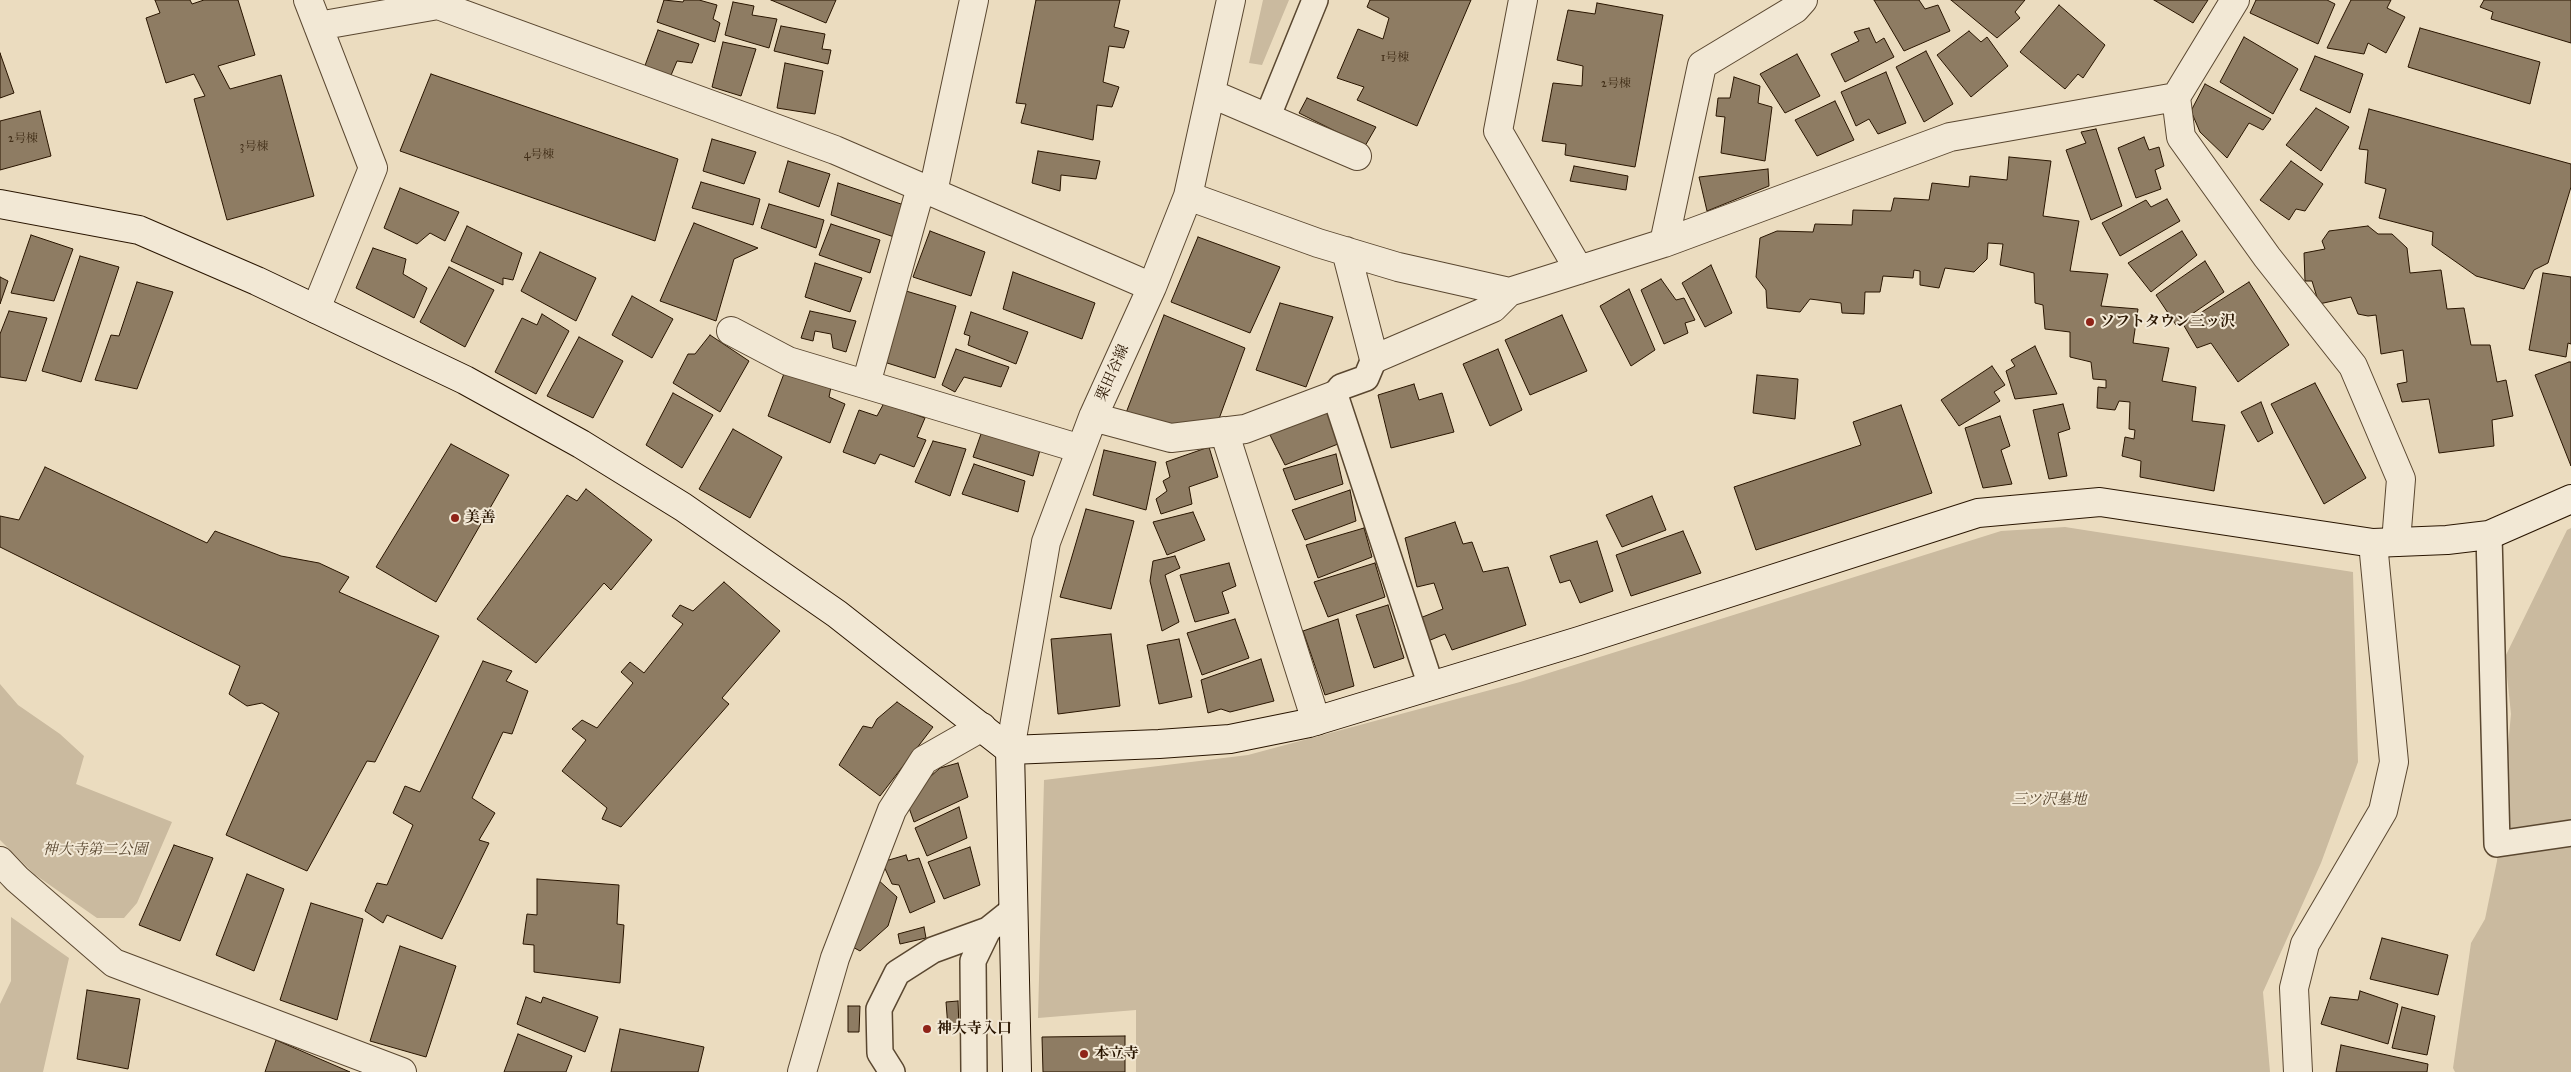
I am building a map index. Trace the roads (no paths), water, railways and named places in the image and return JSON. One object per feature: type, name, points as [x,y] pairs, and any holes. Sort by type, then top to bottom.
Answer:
[{"type":"street","points":[[308,0],[373,168],[316,309]]},
{"type":"street","points":[[866,384],[927,190],[974,0]]},
{"type":"street","name":"栗田谷線","points":[[1017,1072],[1010,750],[1046,542],[1093,417],[1152,287],[1188,196],[1212,94],[1231,0]]},
{"type":"street","points":[[1523,0],[1498,131],[1579,270]]},
{"type":"street","points":[[1664,243],[1702,65],[1795,8],[1804,0]]},
{"type":"street","points":[[2235,0],[2176,97],[2181,137],[2267,258],[2352,366],[2400,479],[2384,542],[2394,762],[2383,812],[2305,944],[2294,988],[2298,1072]]},
{"type":"street","points":[[318,26],[438,5],[835,150],[1152,287]]},
{"type":"street","points":[[1212,94],[1357,156]]},
{"type":"street","points":[[1346,251],[1374,359],[1493,308],[1509,292],[1664,243],[1950,137],[2176,97]]},
{"type":"street","points":[[1188,196],[1398,267],[1509,292]]},
{"type":"street","points":[[0,204],[139,230],[257,281],[465,380],[581,444],[683,507],[837,614],[982,726],[1010,750],[1159,744],[1230,739],[1269,733],[1316,721],[1431,686],[1978,513],[2100,502],[2384,542],[2447,540],[2488,535],[2571,499]]},
{"type":"street","points":[[731,330],[788,361],[1082,448]]},
{"type":"street","points":[[1093,417],[1171,438],[1245,429],[1335,395]]},
{"type":"street","points":[[1224,431],[1316,721]]},
{"type":"street","points":[[802,1072],[835,958],[892,810],[924,760],[982,726]]},
{"type":"street","points":[[0,861],[17,879],[114,963],[402,1072]]},
{"type":"lane","points":[[1267,118],[1315,0]]},
{"type":"lane","points":[[1374,359],[1366,378],[1341,387],[1335,395],[1431,686]]},
{"type":"lane","points":[[2488,535],[2497,844],[2571,833]]},
{"type":"lane","points":[[892,1072],[880,1053],[879,1009],[897,973],[934,950],[988,930],[1013,910]]},
{"type":"lane","points":[[974,1072],[973,961],[988,930]]},
{"type":"place","name":"ソフトタウン三ッ沢","points":[[2090,322]]},
{"type":"place","name":"美善","points":[[455,518]]},
{"type":"place","name":"神大寺入口","points":[[927,1029]]},
{"type":"place","name":"本立寺","points":[[1084,1054]]},
{"type":"park label","name":"三ツ沢墓地","points":[[2049,800]]},
{"type":"park label","name":"神大寺第二公園","points":[[95,850]]}]
